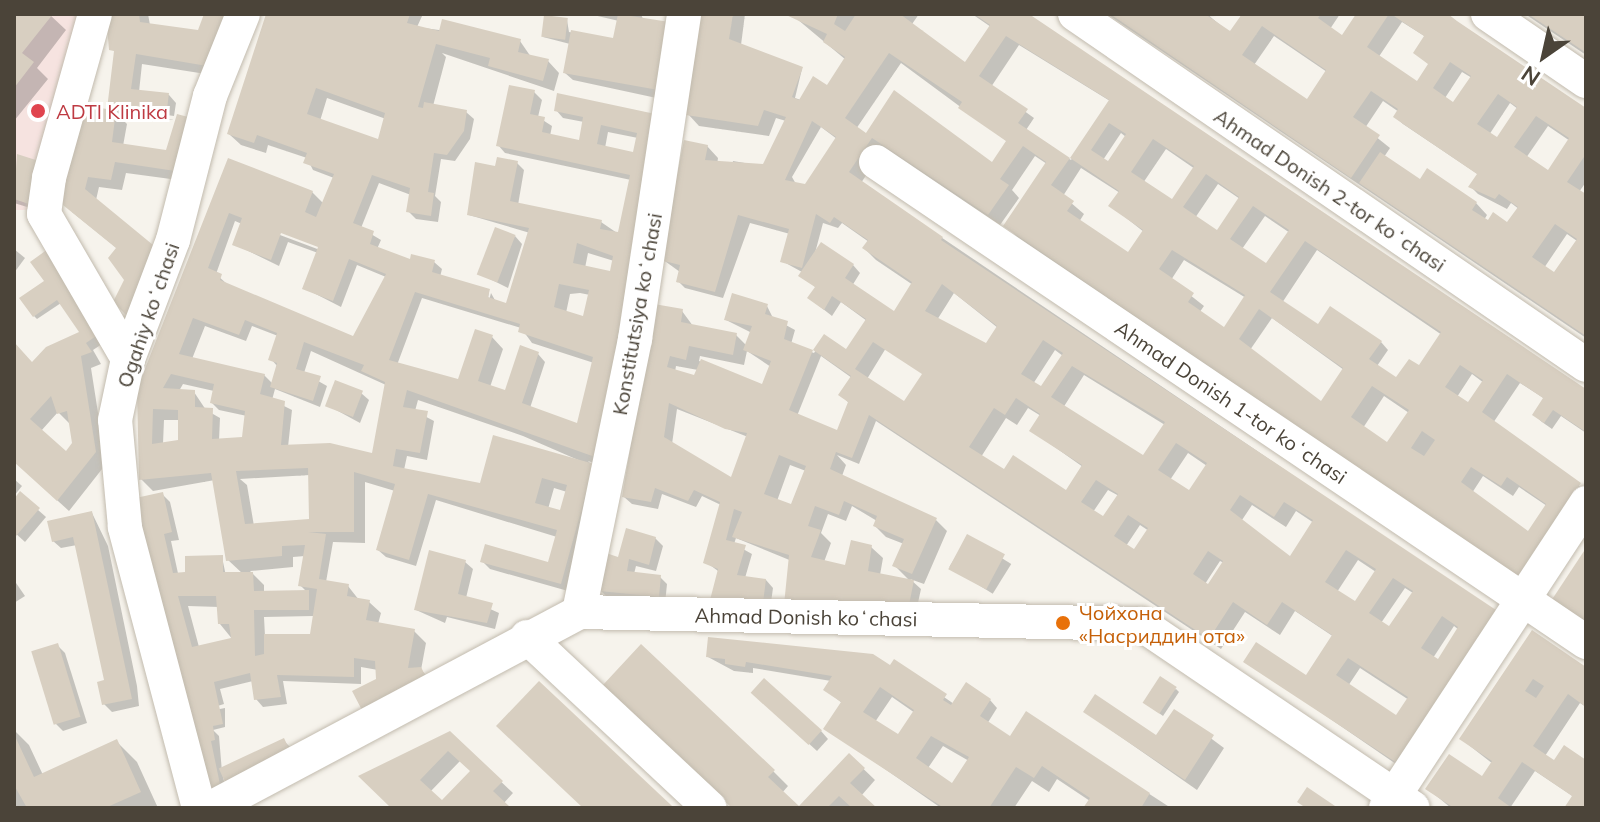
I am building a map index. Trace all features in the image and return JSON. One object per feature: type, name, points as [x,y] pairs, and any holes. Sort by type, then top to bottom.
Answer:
[{"type":"street","points":[[95,14],[49,178],[44,214],[128,359]]},
{"type":"street","name":"Ogahiy koʻchasi","points":[[199,808],[125,527],[115,420],[128,359],[173,240],[210,96],[243,14]]},
{"type":"street","name":"Konstitutsiya koʻchasi","points":[[579,612],[635,339],[684,14]]},
{"type":"street","name":"Ahmad Donish 2-tor koʻchasi","points":[[1075,14],[1586,365]]},
{"type":"street","points":[[1488,14],[1586,81]]},
{"type":"street","name":"Ahmad Donish 1-tor koʻchasi","points":[[876,162],[1586,642]]},
{"type":"street","points":[[1398,804],[1521,599],[1586,503]]},
{"type":"street","name":"Ahmad Donish koʻchasi","points":[[211,808],[579,612],[1141,624],[1398,804]]},
{"type":"street","points":[[527,637],[710,808]]},
{"type":"shaded area","name":"ADTI Klinika","points":[[14,14],[87,14],[35,210],[14,210]]},
{"type":"building","points":[[14,14],[53,14],[22,53],[34,62],[14,88]]},
{"type":"building","points":[[106,14],[139,14],[140,22],[198,30],[204,14],[234,14],[213,67],[136,54],[131,89],[169,93],[166,117],[116,111],[112,142],[166,150],[177,114],[199,120],[182,172],[115,162],[111,180],[88,177],[85,189],[164,254],[128,317],[113,302],[124,280],[108,258],[116,248],[58,201],[80,105],[107,109],[114,51],[109,50]]},
{"type":"building","points":[[266,14],[410,14],[407,23],[439,31],[442,19],[521,39],[518,52],[549,59],[543,81],[488,66],[490,58],[436,44],[418,107],[423,108],[424,102],[467,110],[464,131],[447,155],[434,153],[428,192],[434,193],[431,216],[406,212],[410,188],[372,175],[353,223],[374,231],[370,244],[410,259],[411,254],[435,260],[432,272],[490,289],[488,297],[506,303],[529,228],[467,215],[475,162],[495,166],[497,157],[518,161],[510,201],[602,220],[600,229],[618,232],[630,175],[496,146],[509,85],[535,90],[530,114],[545,117],[542,132],[579,140],[583,117],[554,111],[557,93],[660,115],[595,457],[407,390],[403,407],[428,411],[420,453],[396,449],[393,466],[480,483],[493,435],[594,464],[561,584],[480,562],[485,544],[548,562],[557,530],[428,494],[409,560],[376,550],[395,484],[354,472],[354,532],[308,532],[326,534],[319,579],[349,584],[347,596],[370,600],[366,620],[415,629],[408,668],[421,667],[428,681],[364,714],[352,691],[376,679],[375,661],[354,658],[354,677],[277,675],[281,697],[254,700],[250,673],[214,682],[223,724],[213,726],[215,740],[211,741],[221,789],[200,788],[131,499],[163,492],[172,532],[164,534],[173,573],[185,572],[185,556],[223,555],[223,572],[253,572],[254,591],[309,590],[309,610],[254,610],[255,656],[264,654],[264,634],[310,634],[317,589],[298,586],[305,545],[282,546],[282,556],[226,561],[211,473],[139,480],[137,389],[228,158],[313,191],[305,212],[316,217],[334,174],[303,163],[307,153],[257,135],[254,143],[227,134]],"holes":[[[316,88],[385,113],[378,139],[307,114]],[[601,125],[637,133],[633,152],[597,144]],[[229,213],[242,218],[232,245],[271,260],[281,233],[318,247],[302,289],[333,301],[349,259],[386,274],[353,336],[220,280],[222,274],[208,268]],[[577,243],[613,256],[610,271],[573,263]],[[559,284],[589,290],[583,316],[554,307]],[[415,292],[520,324],[518,332],[593,357],[577,423],[522,403],[539,352],[520,345],[505,390],[478,381],[493,335],[475,329],[458,379],[389,360]],[[193,318],[239,335],[245,320],[277,333],[268,360],[277,363],[270,387],[313,401],[321,376],[296,369],[304,342],[364,365],[361,371],[385,382],[372,453],[330,443],[281,445],[285,401],[260,394],[265,374],[179,354]],[[171,374],[214,384],[210,403],[245,411],[242,437],[212,439],[213,408],[195,407],[195,390],[163,388]],[[153,409],[178,410],[178,440],[152,444]],[[308,468],[309,519],[245,524],[236,471]],[[542,478],[567,485],[560,510],[535,503]],[[178,596],[216,596],[218,624],[229,624],[231,638],[192,647]]]},
{"type":"building","points":[[618,14],[676,23],[664,91],[563,73],[571,30],[613,38]]},
{"type":"building","points":[[696,14],[733,14],[729,39],[803,67],[792,97],[799,100],[813,76],[827,85],[845,57],[823,42],[827,34],[784,14],[838,14],[834,24],[845,31],[856,14],[900,14],[965,62],[990,25],[974,14],[1029,14],[1586,389],[1586,432],[1553,410],[1544,423],[1532,415],[1543,398],[1507,374],[1482,412],[1581,483],[1518,577],[1003,226],[1046,162],[1023,146],[1000,179],[1009,185],[988,215],[872,138],[849,172],[943,237],[941,240],[1496,610],[1400,765],[1243,662],[1256,642],[1306,675],[1332,635],[1282,602],[1267,625],[1233,602],[1209,639],[869,415],[852,458],[836,452],[830,469],[937,518],[912,574],[892,566],[904,539],[873,526],[877,516],[844,501],[839,515],[815,506],[808,526],[821,530],[811,557],[845,565],[851,540],[872,545],[868,571],[914,580],[909,605],[784,605],[789,555],[732,537],[742,512],[734,509],[726,540],[746,545],[737,575],[766,579],[763,603],[710,600],[718,569],[703,563],[720,502],[694,490],[688,501],[655,488],[651,502],[622,497],[654,304],[683,309],[681,322],[737,333],[733,355],[689,346],[686,360],[670,356],[667,367],[694,375],[701,359],[762,384],[771,361],[743,350],[752,326],[724,320],[732,293],[768,304],[765,314],[788,321],[784,339],[813,350],[824,334],[846,349],[866,319],[832,296],[824,310],[807,298],[815,287],[798,276],[821,242],[854,264],[845,278],[894,311],[912,282],[862,248],[868,240],[834,217],[830,223],[816,214],[802,268],[780,262],[789,229],[738,215],[715,292],[676,282],[680,265],[660,260],[684,140],[708,145],[705,160],[763,164],[786,117],[764,110],[758,126],[686,115]],"holes":[[[1006,36],[1109,100],[1070,158],[1018,123],[1028,109],[979,76]],[[889,53],[962,102],[958,108],[1006,141],[992,162],[894,90],[866,133],[845,118]],[[812,121],[836,137],[805,184],[785,180]],[[1109,123],[1126,134],[1108,161],[1091,150]],[[1153,139],[1194,166],[1172,199],[1131,172]],[[1070,158],[1119,191],[1108,206],[1143,230],[1128,252],[1067,211],[1074,201],[1051,185]],[[1206,174],[1239,197],[1217,230],[1183,207]],[[1253,206],[1289,230],[1266,263],[1230,239]],[[1305,241],[1441,332],[1419,365],[1409,359],[1396,377],[1369,359],[1382,341],[1330,306],[1318,324],[1270,292]],[[1172,250],[1245,295],[1224,327],[1188,302],[1194,293],[1159,269]],[[942,284],[997,326],[986,343],[925,311]],[[1259,309],[1343,368],[1321,401],[1239,339]],[[1043,340],[1063,353],[1041,386],[1021,374]],[[873,342],[922,374],[904,401],[855,369]],[[813,350],[851,376],[838,395],[848,402],[837,430],[789,410]],[[1460,365],[1483,380],[1468,402],[1445,387]],[[1072,366],[1165,422],[1143,455],[1051,397]],[[1372,386],[1409,410],[1387,442],[1351,417]],[[1016,398],[1040,414],[1029,431],[1082,465],[1066,490],[1013,455],[1004,469],[969,447],[994,408],[1005,415]],[[669,403],[725,429],[747,433],[731,477],[664,437]],[[1422,431],[1435,440],[1424,456],[1411,448]],[[1176,443],[1207,463],[1189,490],[1158,470]],[[779,455],[806,466],[791,504],[764,494]],[[1471,467],[1501,486],[1507,477],[1546,504],[1528,531],[1461,482]],[[1096,480],[1118,494],[1103,516],[1081,502]],[[1240,495],[1274,517],[1284,502],[1313,520],[1290,556],[1230,510]],[[1128,515],[1148,528],[1134,549],[1114,536]],[[1346,550],[1376,569],[1355,601],[1325,582]],[[1208,551],[1223,561],[1208,584],[1193,574]],[[1393,578],[1413,591],[1389,626],[1369,613]],[[1442,616],[1458,627],[1438,659],[1421,648]],[[1348,658],[1408,697],[1396,715],[1336,675]]]},
{"type":"building","points":[[1110,14],[1205,14],[1230,31],[1242,14],[1321,14],[1318,18],[1342,35],[1356,14],[1389,14],[1367,47],[1417,81],[1428,64],[1413,53],[1424,36],[1391,14],[1448,14],[1586,108],[1586,154],[1567,182],[1586,194],[1586,336],[1359,183],[1380,152],[1420,179],[1427,168],[1477,202],[1472,210],[1488,220],[1493,212],[1507,222],[1518,207],[1499,194],[1495,199],[1468,187],[1477,174],[1393,117],[1398,109],[1371,91],[1353,117],[1380,135],[1351,178]],"holes":[[[1262,26],[1326,70],[1307,99],[1242,55]],[[1450,62],[1471,76],[1453,102],[1433,88]],[[1498,94],[1517,107],[1497,137],[1477,124]],[[1536,116],[1569,138],[1548,170],[1514,147]],[[1555,224],[1577,239],[1554,272],[1532,257]]]},
{"type":"building","points":[[1528,14],[1586,14],[1586,53],[1582,50]]},
{"type":"building","points":[[544,15],[568,18],[565,40],[541,37]]},
{"type":"building","points":[[17,154],[42,162],[29,204],[14,199]]},
{"type":"building","points":[[495,227],[516,235],[497,282],[477,275]]},
{"type":"building","points":[[48,249],[102,332],[86,343],[92,352],[81,356],[96,452],[57,501],[14,462],[14,342],[32,362],[46,347],[79,332],[57,300],[33,317],[19,298],[44,281],[30,262]],"holes":[[[51,396],[57,414],[67,411],[72,443],[66,451],[30,419]]]},
{"type":"building","points":[[335,380],[363,391],[353,417],[325,406]]},
{"type":"building","points":[[20,491],[40,508],[16,536],[14,499]]},
{"type":"building","points":[[92,511],[132,699],[102,705],[97,682],[104,680],[73,537],[52,542],[47,521]]},
{"type":"building","points":[[626,528],[656,537],[649,565],[629,559],[627,571],[661,575],[659,597],[599,591],[606,553],[618,557]]},
{"type":"building","points":[[967,534],[1005,554],[986,590],[948,569]]},
{"type":"building","points":[[1586,548],[1586,624],[1551,601]]},
{"type":"building","points":[[429,550],[466,560],[458,594],[493,603],[487,623],[414,610]]},
{"type":"building","points":[[1532,630],[1586,667],[1586,707],[1568,694],[1533,746],[1554,760],[1564,745],[1586,760],[1586,808],[1564,808],[1572,796],[1522,762],[1498,798],[1512,808],[1454,808],[1425,789],[1449,754],[1482,776],[1492,761],[1459,739]],"holes":[[[1533,679],[1544,686],[1536,698],[1525,691]]]},
{"type":"building","points":[[708,637],[873,654],[890,665],[894,659],[947,694],[943,700],[951,705],[966,682],[991,699],[980,716],[1010,736],[1026,711],[1150,793],[1141,808],[1083,808],[1090,798],[1042,766],[1034,778],[1016,767],[989,808],[944,808],[823,729],[841,702],[823,690],[832,676],[746,662],[745,667],[725,664],[725,659],[706,657]],"holes":[[[880,687],[914,710],[898,734],[863,712]],[[931,736],[969,757],[952,783],[916,758]]]},
{"type":"building","points":[[58,643],[81,717],[54,725],[31,651]]},
{"type":"building","points":[[641,644],[775,770],[768,777],[799,806],[849,753],[865,768],[850,783],[877,808],[852,808],[839,796],[827,808],[732,808],[602,686]]},
{"type":"building","points":[[1160,676],[1177,687],[1159,714],[1143,703]]},
{"type":"building","points":[[764,678],[822,730],[809,745],[751,693]]},
{"type":"building","points":[[539,681],[674,808],[583,808],[496,726]]},
{"type":"building","points":[[1095,694],[1156,735],[1174,709],[1214,735],[1185,780],[1083,712]]},
{"type":"building","points":[[450,731],[503,781],[493,791],[511,808],[391,808],[358,776]],"holes":[[[448,751],[470,771],[442,800],[420,780]]]},
{"type":"building","points":[[14,734],[34,777],[117,739],[141,792],[105,808],[27,808],[14,785]]},
{"type":"building","points":[[284,738],[293,757],[228,787],[219,768]]},
{"type":"building","points":[[1307,787],[1338,808],[1306,808],[1297,802]]},
{"type":"place","name":"ADTI Klinika","points":[[38,111]]},
{"type":"place","name":"Чойхона «Насриддин ота»","points":[[1063,623]]}]
